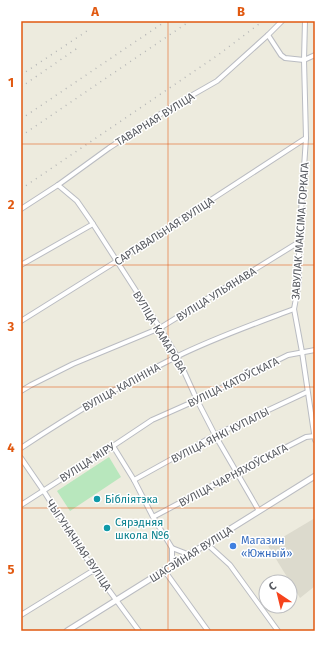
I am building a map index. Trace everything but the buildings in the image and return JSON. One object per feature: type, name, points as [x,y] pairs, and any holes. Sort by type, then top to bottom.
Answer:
[{"type":"street","name":"ТАВАРНАЯ ВУЛІЦА","points":[[21,209],[58,185],[122,139],[168,109],[217,81],[282,21]]},
{"type":"street","name":"ЗАВУЛАК МАКСІМА ГОРКАГА","points":[[305,21],[304,60],[306,138],[299,242],[299,283],[294,309],[315,440]]},
{"type":"street","points":[[268,35],[281,55],[285,58],[304,60],[315,55]]},
{"type":"street","name":"САРТАВАЛЬНАЯ ВУЛІЦА","points":[[21,321],[117,261],[306,138]]},
{"type":"street","name":"ВУЛІЦА КАМАРОВА","points":[[58,185],[77,201],[160,328],[177,356],[215,435],[259,511]]},
{"type":"street","points":[[21,265],[93,224]]},
{"type":"street","name":"ВУЛІЦА УЛЬЯНАВА","points":[[21,391],[73,364],[160,328],[299,242]]},
{"type":"street","name":"ВУЛІЦА КАЛІНІНА","points":[[21,448],[68,417],[124,384],[177,356],[236,331],[294,309]]},
{"type":"street","name":"ВУЛІЦА КАТОЎСКАГА","points":[[152,420],[197,400],[288,354],[315,350]]},
{"type":"street","name":"ВУЛІЦА ЯНКІ КУПАЛЫ","points":[[134,480],[215,435],[307,392]]},
{"type":"street","name":"ВУЛІЦА МІРУ","points":[[21,504],[152,420]]},
{"type":"street","name":"ВУЛІЦА ЧАРНЯХОЎСКАГА","points":[[153,517],[306,437],[314,436]]},
{"type":"street","points":[[113,446],[172,548],[172,565]]},
{"type":"street","name":"ЧЫГУНАЧНАЯ ВУЛІЦА","points":[[21,458],[94,570],[139,631]]},
{"type":"street","name":"ШАСЭЙНАЯ ВУЛІЦА","points":[[67,631],[315,476]]},
{"type":"street","points":[[207,544],[230,565],[278,631]]},
{"type":"street","points":[[172,548],[190,555]]},
{"type":"street","points":[[21,615],[94,570]]},
{"type":"street","points":[[164,570],[208,631]]},
{"type":"shaded area","points":[[315,518],[315,586],[300,598],[298,595],[298,574],[285,574],[268,546]]},
{"type":"green space","points":[[109,457],[121,477],[70,511],[57,491]]},
{"type":"railway","points":[[21,119],[166,21]]},
{"type":"railway","points":[[21,136],[190,21]]},
{"type":"railway","points":[[21,189],[218,55],[263,21]]},
{"type":"railway","points":[[21,75],[90,29]]},
{"type":"railway","points":[[21,87],[79,47]]},
{"type":"place","name":"Бібліятэка","points":[[97,499]]},
{"type":"place","name":"Сярэдняя школа №6","points":[[107,528]]},
{"type":"place","name":"Магазин «Южный»","points":[[233,546]]}]
